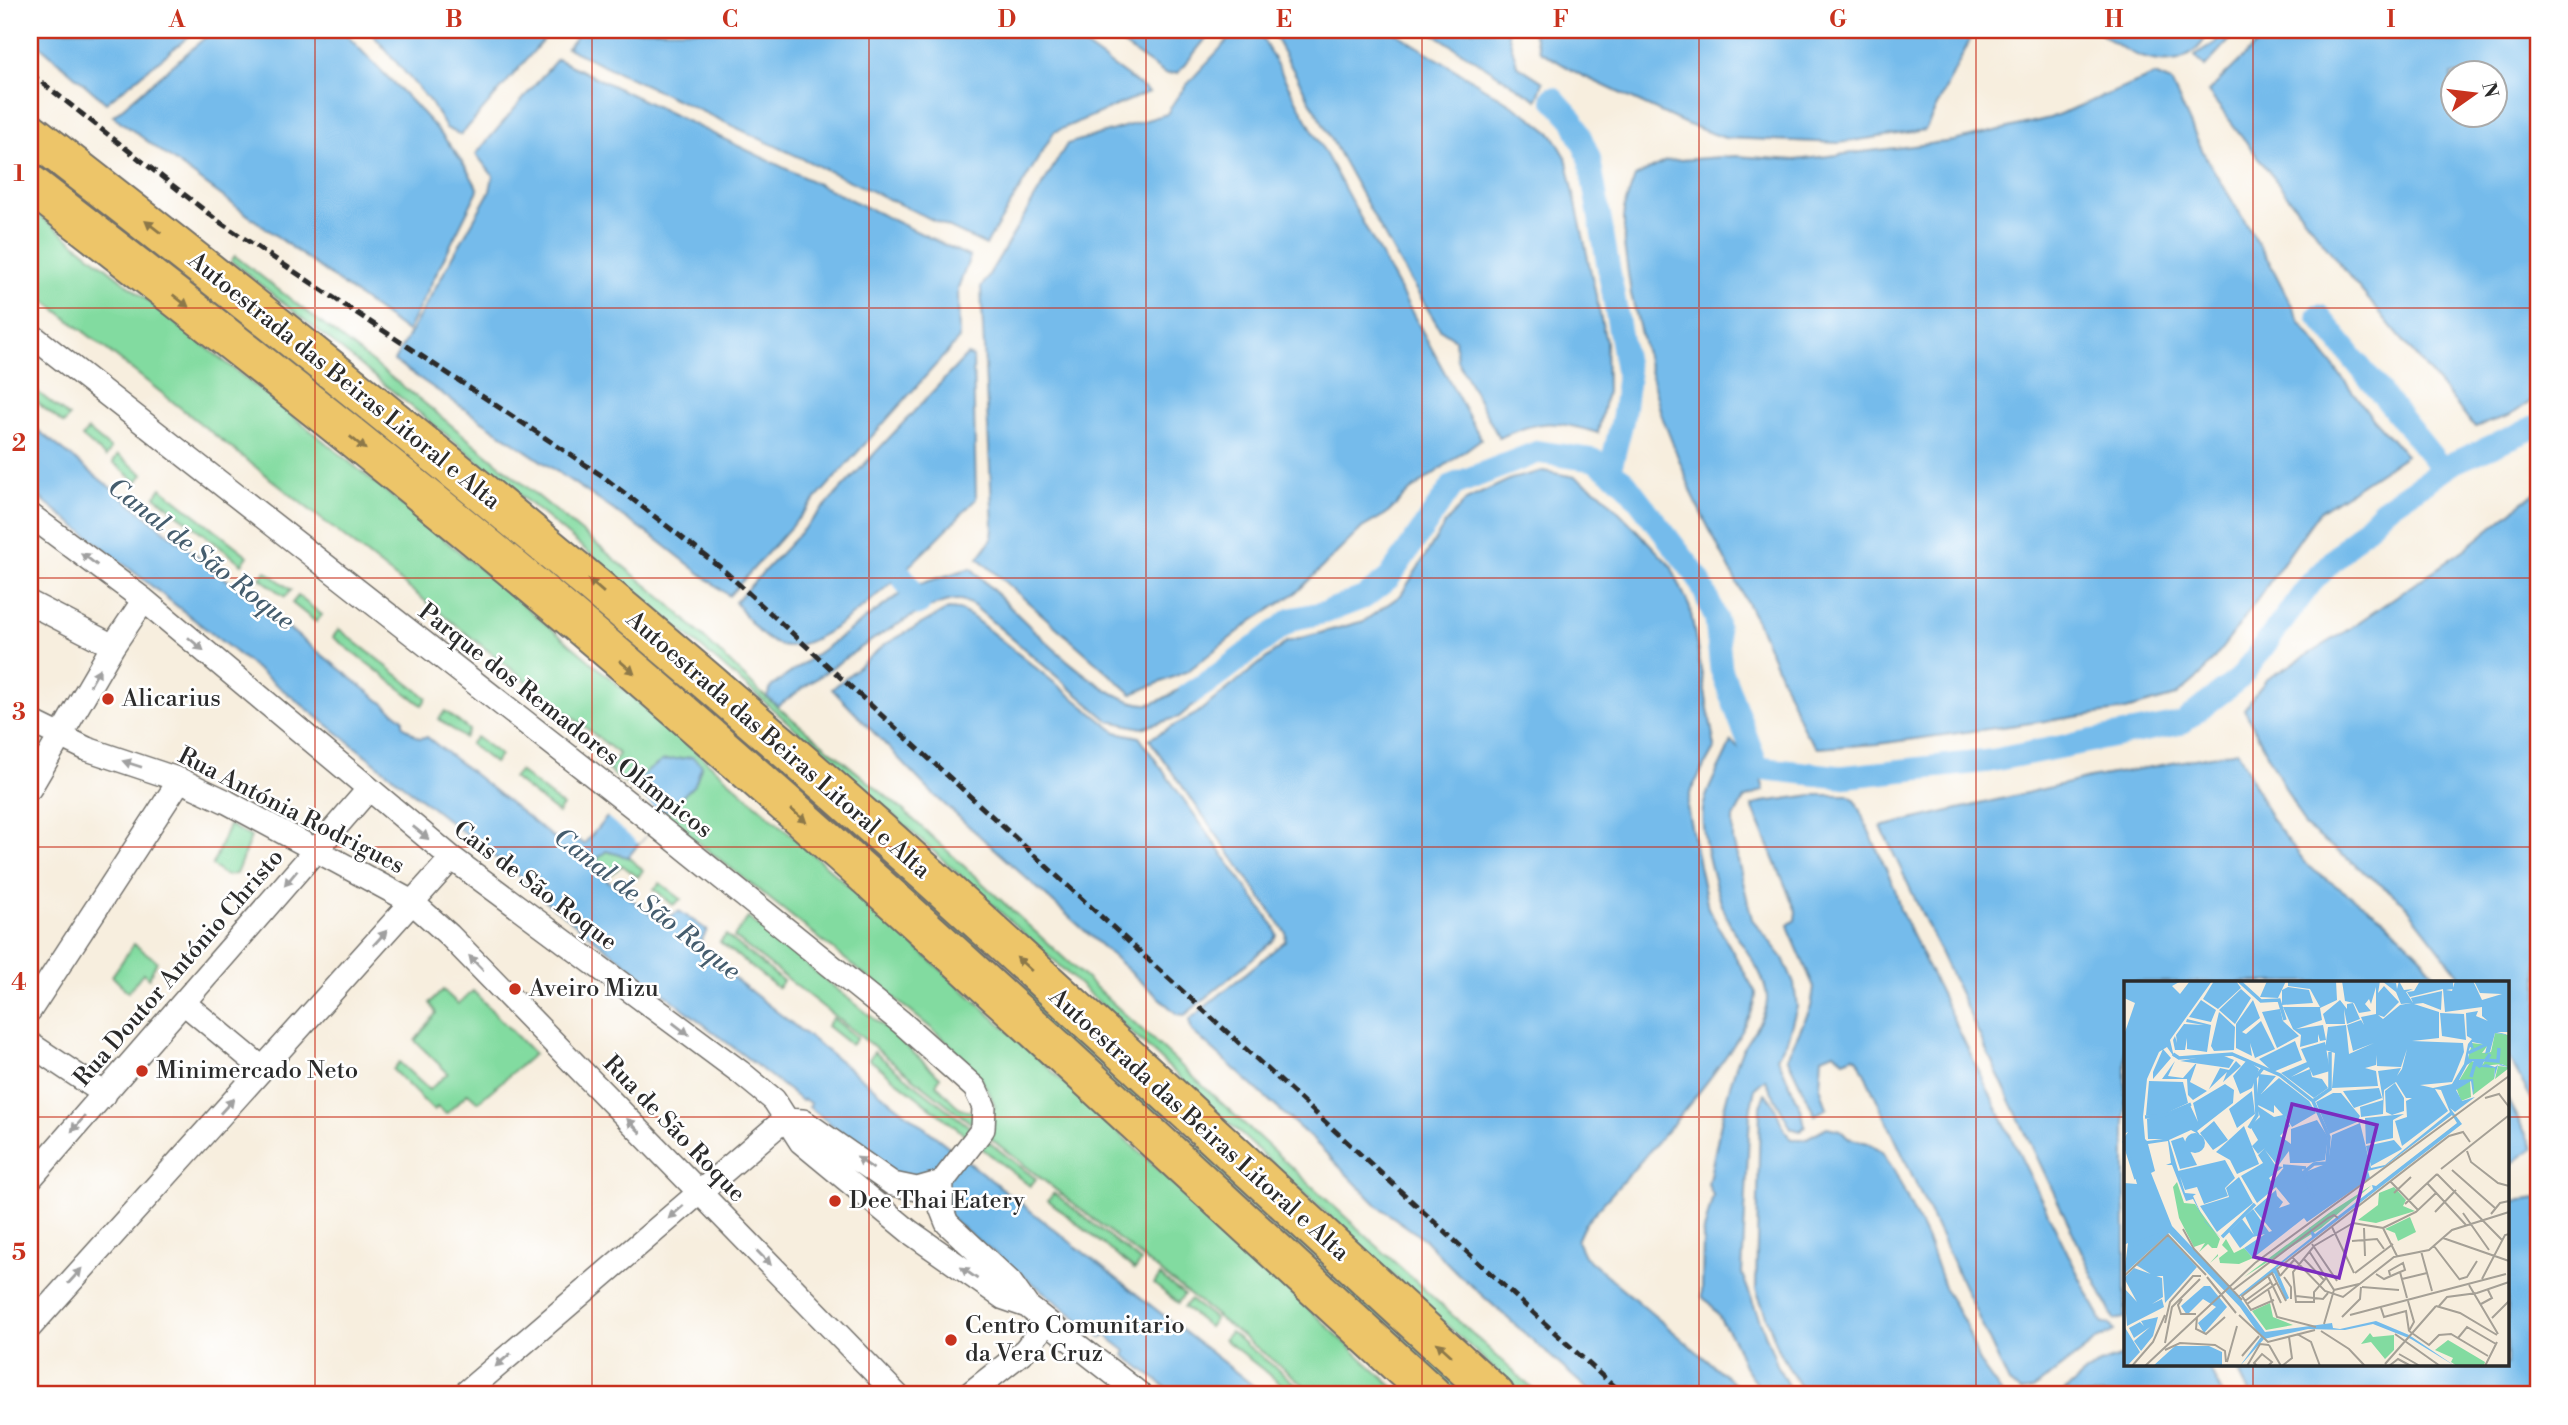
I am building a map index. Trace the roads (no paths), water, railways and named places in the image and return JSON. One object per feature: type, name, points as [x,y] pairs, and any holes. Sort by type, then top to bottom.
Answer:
[{"type":"highway","name":"Autoestrada das Beiras Litoral e Alta","points":[[30,132],[264,314],[596,586],[879,831],[1494,1395]]},
{"type":"highway","name":"Autoestrada das Beiras Litoral e Alta","points":[[30,184],[242,348],[554,603],[854,864],[1432,1395]]},
{"type":"street","name":"Parque dos Remadores Olímpicos","points":[[30,334],[655,824],[901,1022],[951,1066],[981,1097],[986,1118],[983,1129],[942,1182]]},
{"type":"street","name":"Cais de São Roque","points":[[30,514],[144,600],[452,858],[740,1072],[774,1101],[801,1142],[910,1232],[1004,1298],[1027,1306],[1141,1395]]},
{"type":"street","points":[[30,788],[113,646],[144,600]]},
{"type":"street","points":[[30,603],[113,646]]},
{"type":"street","name":"Rua Antónia Rodrigues","points":[[30,721],[106,756],[180,780],[317,848],[412,902]]},
{"type":"street","points":[[30,1010],[180,780]]},
{"type":"street","name":"Rua Doutor António Christo","points":[[30,1179],[368,790]]},
{"type":"street","points":[[30,1327],[452,858]]},
{"type":"street","name":"Rua de São Roque","points":[[412,902],[449,935],[897,1395]]},
{"type":"street","points":[[184,1003],[262,1068]]},
{"type":"street","points":[[30,1044],[105,1094]]},
{"type":"street","points":[[463,1395],[784,1120],[803,1121],[893,1184],[917,1189],[942,1182],[941,1208],[947,1223],[1010,1282],[1027,1306]]},
{"type":"street","points":[[969,1395],[1025,1350],[1047,1322]]},
{"type":"water","points":[[30,30],[197,30],[106,103],[30,37]]},
{"type":"water","points":[[214,30],[342,30],[435,127],[466,169],[478,190],[407,332],[113,116]]},
{"type":"water","points":[[369,30],[552,30],[461,135],[446,128],[431,103]]},
{"type":"water","points":[[582,30],[1063,30],[1149,92],[1054,132],[986,245],[567,48]]},
{"type":"water","points":[[1102,30],[1213,30],[1178,73],[1165,74]]},
{"type":"water","points":[[1236,30],[1258,30],[1481,439],[1409,492],[1388,513],[1362,528],[1297,592],[1251,622],[1188,671],[1132,694],[978,558],[992,539],[993,527],[981,288],[1067,144],[1167,114],[1182,91]]},
{"type":"water","points":[[1271,30],[1391,30],[1528,115],[1553,135],[1566,157],[1606,342],[1607,391],[1598,433],[1548,424],[1526,427],[1499,438],[1457,360],[1455,339],[1440,329],[1399,262]]},
{"type":"water","points":[[1428,30],[1507,30],[1517,65],[1543,82],[1537,100]]},
{"type":"water","points":[[1532,30],[1975,30],[1925,130],[1839,143],[1725,138],[1686,124],[1579,74],[1540,51]]},
{"type":"water","points":[[2096,30],[2210,30],[2199,47],[2186,57],[2172,61],[2156,61],[2125,49]]},
{"type":"water","points":[[2220,30],[2239,30],[2205,67],[2195,56],[2215,44]]},
{"type":"water","points":[[2271,30],[2538,30],[2538,396],[2511,415],[2475,427],[2349,276],[2208,92]]},
{"type":"water","points":[[557,59],[970,257],[958,288],[959,339],[729,596],[659,541],[394,361],[490,191],[493,176],[476,154]]},
{"type":"water","points":[[2155,75],[2171,82],[2204,154],[2270,263],[2300,322],[2375,421],[2406,455],[2319,512],[2233,634],[2201,675],[2176,696],[2126,710],[1878,744],[1817,748],[1805,732],[1759,626],[1697,505],[1661,414],[1631,294],[1624,245],[1624,208],[1635,177],[1666,161],[1735,156],[1795,160],[1954,141],[2050,118]]},
{"type":"water","points":[[967,355],[973,357],[976,499],[887,587],[832,630],[807,642],[787,646],[763,636],[735,602]]},
{"type":"water","name":"Canal de São Roque","points":[[30,424],[403,719],[403,726],[419,738],[427,737],[554,838],[561,840],[570,835],[584,844],[645,773],[662,761],[692,757],[702,765],[695,784],[663,815],[628,857],[606,851],[596,860],[604,869],[604,878],[657,919],[665,920],[679,911],[707,930],[700,943],[702,953],[1265,1395],[1176,1395],[1124,1355],[1126,1351],[1105,1335],[1102,1338],[809,1107],[811,1104],[804,1099],[802,1101],[543,899],[544,896],[30,490]]},
{"type":"water","points":[[1543,471],[1575,477],[1601,493],[1671,566],[1690,608],[1715,747],[1691,790],[1687,807],[1708,908],[1756,993],[1750,1015],[1712,1076],[1655,1146],[1584,1225],[1577,1241],[1584,1256],[1748,1395],[1594,1395],[1457,1273],[1424,1239],[1379,1207],[1313,1140],[1192,1031],[1189,1020],[1285,941],[1286,933],[1149,739],[1196,714],[1287,642],[1364,621],[1401,595],[1445,524],[1466,500],[1511,479]]},
{"type":"water","points":[[2538,490],[2538,1106],[2508,1057],[2508,981],[2464,981],[2403,902],[2305,826],[2244,709],[2266,680],[2340,635],[2465,549]]},
{"type":"water","points":[[971,568],[1055,650],[1106,689],[1129,701],[1155,703],[1206,672],[1218,684],[1179,717],[1142,728],[1109,721],[974,606],[959,600],[942,603],[895,626],[778,706],[767,697],[771,687],[910,587]]},
{"type":"water","points":[[948,609],[960,610],[971,616],[1116,732],[1139,737],[1275,928],[1277,936],[1272,942],[1185,1015],[1177,1014],[931,792],[832,689],[884,645]]},
{"type":"water","points":[[1731,741],[1758,768],[1764,790],[1744,799],[1733,819],[1733,840],[1752,919],[1783,958],[1794,984],[1797,1007],[1787,1040],[1777,1057],[1801,1108],[1805,1126],[1800,1131],[1791,1128],[1765,1079],[1755,1088],[1750,1113],[1742,1274],[1778,1367],[1793,1395],[1764,1395],[1744,1366],[1734,1341],[1711,1304],[1702,1297],[1703,1235],[1713,1195],[1708,1184],[1722,1119],[1740,1055],[1764,1012],[1767,998],[1759,972],[1734,932],[1722,906],[1704,832],[1706,796]]},
{"type":"water","points":[[2238,751],[2270,817],[2309,867],[2384,919],[2423,958],[2438,981],[2124,981],[2124,1318],[2114,1320],[1881,827],[2090,778]]},
{"type":"water","points":[[1813,795],[1848,795],[1855,800],[1895,889],[1900,910],[2102,1322],[2110,1325],[2114,1331],[2097,1340],[2033,1389],[2021,1392],[2009,1383],[1858,1059],[1854,1056],[1844,1060],[1834,1052],[1822,1057],[1820,1086],[1827,1108],[1815,1115],[1787,1057],[1811,1007],[1814,987],[1788,925],[1795,920],[1796,911],[1752,806],[1762,802]]},
{"type":"water","points":[[1765,1093],[1792,1139],[1805,1139],[1827,1127],[1840,1130],[1848,1138],[1868,1143],[1882,1152],[1895,1172],[1930,1247],[1946,1292],[1965,1323],[1979,1362],[2003,1395],[1804,1395],[1778,1348],[1756,1289],[1760,1107]]},
{"type":"water","points":[[2508,1101],[2533,1148],[2508,1166]]},
{"type":"water","points":[[2538,1198],[2538,1395],[2250,1395],[2236,1366],[2508,1366],[2508,1202]]},
{"type":"water","points":[[2124,1355],[2124,1366],[2208,1366],[2223,1395],[2060,1395],[2095,1366]]},
{"type":"waterway","points":[[1553,98],[1573,120],[1589,157],[1628,378],[1623,418],[1610,470]]},
{"type":"waterway","points":[[2319,316],[2443,470]]},
{"type":"waterway","points":[[1735,787],[1758,768],[1841,777],[1989,761],[2182,723],[2240,678],[2311,583],[2383,510],[2455,462],[2538,426]]},
{"type":"waterway","points":[[1189,694],[1292,619],[1326,612],[1365,597],[1389,578],[1453,485],[1538,452],[1594,460],[1625,482],[1699,579],[1716,619],[1721,669],[1758,768]]},
{"type":"waterway","points":[[902,576],[919,604]]},
{"type":"railway","points":[[30,73],[218,221],[601,475],[720,567],[1623,1395]]},
{"type":"place","name":"Alicarius","points":[[108,699]]},
{"type":"place","name":"Aveiro Mizu","points":[[515,989]]},
{"type":"place","name":"Minimercado Neto","points":[[142,1071]]},
{"type":"place","name":"Dee Thai Eatery","points":[[835,1201]]},
{"type":"place","name":"Centro Comunitario da Vera Cruz","points":[[951,1340]]}]
